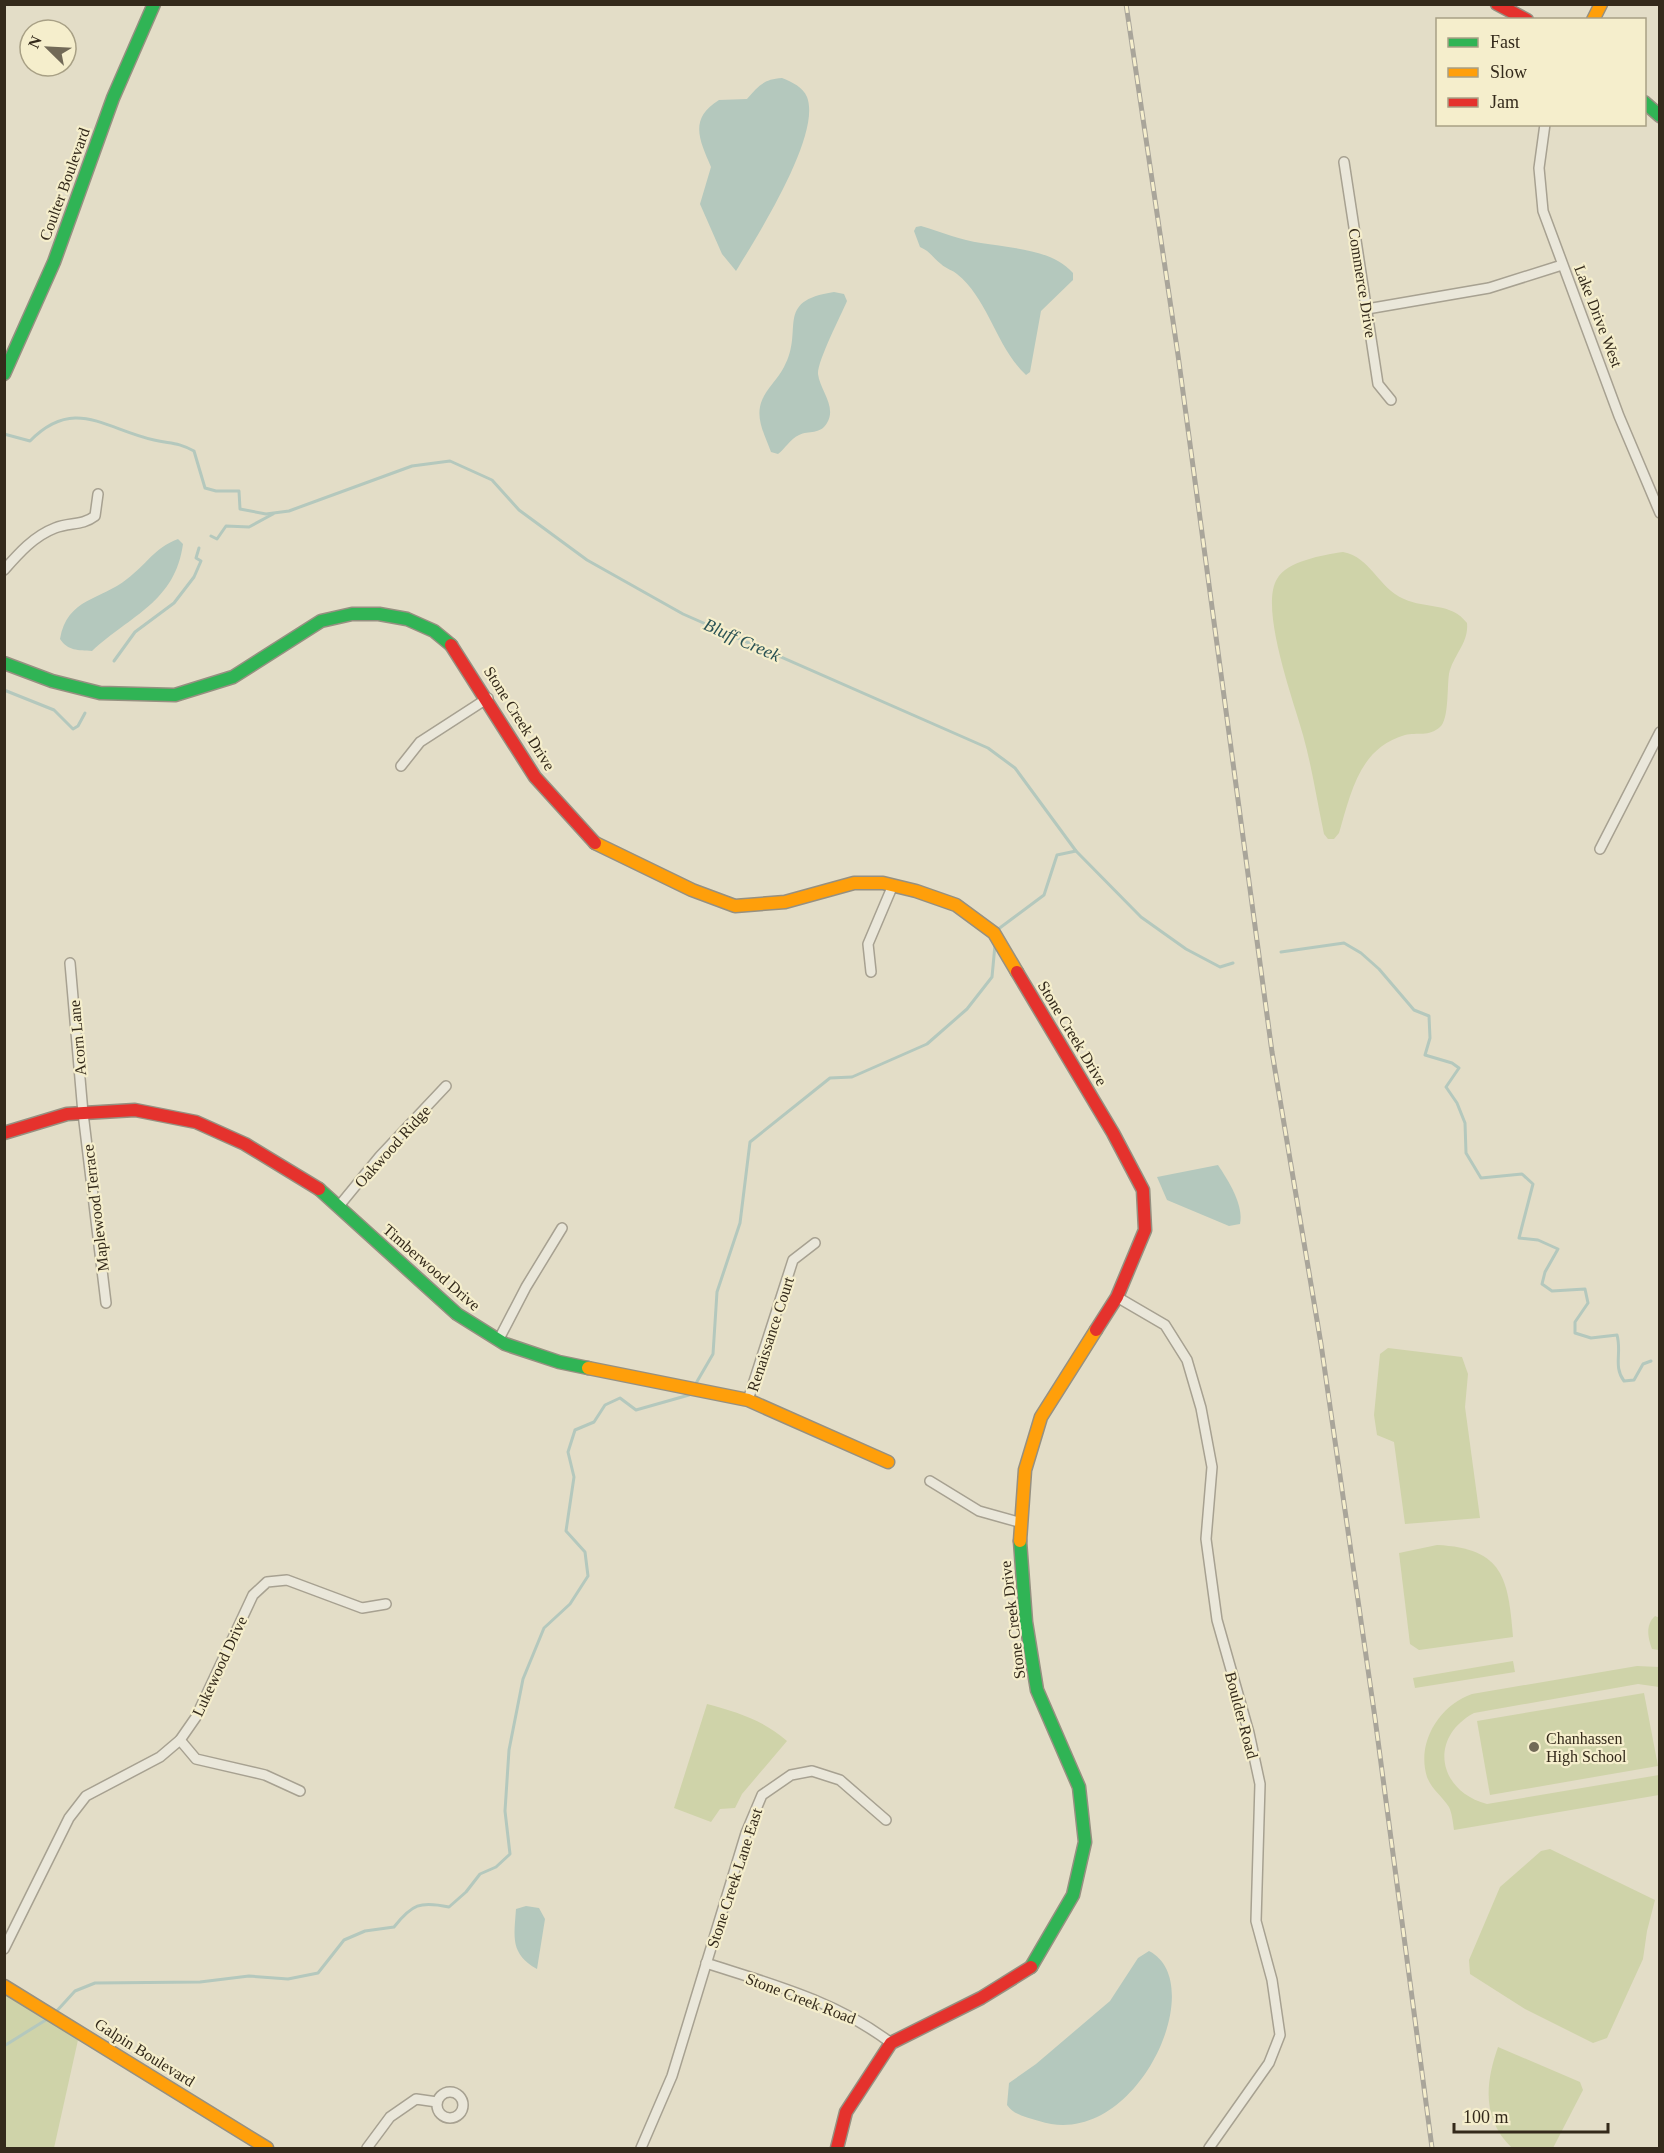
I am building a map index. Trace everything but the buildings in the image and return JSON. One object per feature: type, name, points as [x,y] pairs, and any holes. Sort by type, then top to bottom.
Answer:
[{"type":"street","name":"Coulter Boulevard","points":[[4,374],[54,262],[113,98],[154,4]]},
{"type":"street","points":[[1497,4],[1523,18]]},
{"type":"street","points":[[1594,18],[1601,4]]},
{"type":"street","points":[[1646,104],[1659,116]]},
{"type":"street","name":"Lake Drive West","points":[[1545,126],[1539,168],[1543,211],[1619,417],[1659,513]]},
{"type":"street","name":"Commerce Drive","points":[[1344,162],[1378,384],[1390,400]]},
{"type":"street","points":[[1367,309],[1489,288],[1562,266]]},
{"type":"street","points":[[4,570],[36,537],[55,528],[88,521],[95,516],[98,494]]},
{"type":"street","name":"Stone Creek Drive","points":[[4,663],[52,681],[100,693],[175,695],[234,677],[321,621],[352,614],[379,614],[407,619],[434,631],[456,649],[535,777],[598,847],[692,890],[735,906],[785,902],[854,883],[893,885],[957,905],[994,933],[1113,1133],[1143,1190],[1145,1230],[1117,1297],[1041,1417],[1025,1470],[1020,1548],[1026,1622],[1037,1690],[1080,1787],[1084,1842],[1073,1895],[1034,1965],[981,1998],[891,2043]]},
{"type":"street","points":[[401,766],[420,742],[488,698]]},
{"type":"street","points":[[1600,849],[1659,732]]},
{"type":"street","points":[[871,972],[867,944],[893,885]]},
{"type":"street","name":"Acorn Lane","points":[[70,963],[83,1113]]},
{"type":"street","name":"Oakwood Ridge","points":[[339,1206],[380,1156],[446,1086]]},
{"type":"street","name":"Timberwood Drive","points":[[4,1133],[68,1114],[135,1110],[196,1122],[245,1144],[322,1191],[457,1314],[498,1339],[559,1362],[748,1400],[888,1462]]},
{"type":"street","name":"Maplewood Terrace","points":[[83,1113],[106,1302]]},
{"type":"street","points":[[498,1339],[562,1228]]},
{"type":"street","name":"Renaissance Court","points":[[748,1400],[793,1260],[814,1243]]},
{"type":"street","name":"Boulder Road","points":[[1117,1297],[1165,1325],[1187,1360],[1202,1408],[1212,1467],[1206,1539],[1217,1620],[1249,1733],[1260,1784],[1256,1921],[1272,1980],[1280,2035],[1269,2062],[1209,2148]]},
{"type":"street","points":[[930,1481],[979,1510],[1022,1522]]},
{"type":"street","name":"Lukewood Drive","points":[[4,1949],[69,1818],[86,1796],[160,1757],[180,1740],[196,1717],[253,1594],[267,1582],[287,1580],[362,1608],[386,1605]]},
{"type":"street","points":[[180,1740],[196,1759],[265,1775],[300,1791]]},
{"type":"street","name":"Stone Creek Lane East","points":[[641,2148],[672,2076],[746,1833],[762,1796],[791,1775],[812,1771],[840,1780],[886,1820]]},
{"type":"street","name":"Stone Creek Road","points":[[705,1963],[831,2006],[865,2023],[891,2043]]},
{"type":"street","name":"Galpin Boulevard","points":[[4,1986],[267,2148]]},
{"type":"street","points":[[837,2148],[846,2112],[891,2043]]},
{"type":"street","points":[[367,2148],[390,2117],[416,2099],[437,2103]]},
{"type":"green space","points":[[1343,552],[1361,560],[1387,588],[1404,599],[1446,609],[1461,616],[1467,623],[1467,630],[1449,674],[1443,723],[1432,732],[1405,735],[1389,741],[1377,750],[1359,774],[1339,833],[1334,839],[1328,839],[1324,834],[1306,747],[1280,656],[1272,611],[1273,593],[1277,579],[1282,573],[1297,563]]},
{"type":"green space","points":[[1388,1348],[1462,1357],[1468,1374],[1465,1407],[1480,1518],[1405,1524],[1394,1442],[1377,1435],[1374,1415],[1380,1354]]},
{"type":"green space","points":[[1437,1545],[1459,1547],[1476,1552],[1489,1560],[1498,1570],[1508,1599],[1513,1637],[1419,1650],[1410,1644],[1399,1553]]},
{"type":"green space","points":[[1655,1616],[1660,1618],[1659,1650],[1652,1649],[1649,1636],[1650,1623]]},
{"type":"green space","points":[[1513,1661],[1515,1672],[1415,1688],[1413,1678]]},
{"type":"green space","points":[[1637,1666],[1659,1667],[1659,1687],[1638,1684],[1474,1713],[1459,1724],[1450,1736],[1445,1749],[1445,1763],[1449,1776],[1458,1788],[1470,1797],[1487,1804],[1659,1775],[1659,1795],[1454,1830],[1449,1807],[1429,1782],[1424,1764],[1428,1738],[1433,1726],[1450,1707],[1460,1699],[1472,1694]]},
{"type":"green space","points":[[1644,1693],[1658,1766],[1490,1795],[1477,1721]]},
{"type":"green space","points":[[707,1704],[729,1710],[769,1727],[787,1741],[742,1794],[735,1808],[720,1809],[711,1822],[674,1808]]},
{"type":"green space","points":[[1550,1849],[1655,1900],[1643,1959],[1607,2038],[1593,2043],[1525,2009],[1470,1974],[1469,1960],[1500,1887],[1541,1851]]},
{"type":"green space","points":[[4,1986],[80,2031],[54,2148],[5,2148]]},
{"type":"green space","points":[[1498,2047],[1580,2082],[1583,2090],[1553,2148],[1512,2148],[1495,2125],[1491,2113],[1489,2088],[1490,2074]]},
{"type":"shaded area","points":[[782,78],[800,88],[807,97],[809,114],[805,136],[785,186],[736,271],[722,254],[700,204],[711,167],[703,148],[699,131],[700,123],[709,107],[719,100],[747,99],[762,84]]},
{"type":"shaded area","points":[[921,226],[966,240],[1042,254],[1064,265],[1073,273],[1073,280],[1041,311],[1030,372],[1026,375],[1007,351],[985,310],[968,285],[920,247],[914,231],[916,227]]},
{"type":"shaded area","points":[[834,292],[844,294],[847,301],[825,349],[818,374],[829,405],[830,417],[821,429],[796,437],[778,454],[771,452],[761,424],[760,407],[764,396],[781,372],[790,354],[797,310],[803,302],[815,296]]},
{"type":"shaded area","points":[[178,539],[183,544],[178,564],[171,580],[149,606],[92,651],[74,649],[63,643],[60,639],[64,626],[77,608],[117,586],[163,547]]},
{"type":"shaded area","points":[[1218,1165],[1240,1209],[1240,1224],[1229,1226],[1167,1200],[1157,1177]]},
{"type":"shaded area","points":[[526,1906],[539,1908],[545,1919],[537,1969],[522,1957],[516,1944],[516,1909]]},
{"type":"shaded area","points":[[1149,1951],[1166,1969],[1172,1996],[1167,2027],[1154,2060],[1133,2090],[1106,2112],[1074,2124],[1039,2121],[1021,2116],[1010,2109],[1007,2105],[1009,2083],[1036,2064],[1110,2001],[1138,1958]]},
{"type":"waterway","name":"Bluff Creek","points":[[4,434],[30,441],[61,420],[76,418],[179,445],[194,451],[205,488],[216,491],[239,491],[240,509],[266,514],[289,511],[412,466],[450,461],[492,480],[519,510],[587,560],[683,614],[988,748],[1015,768],[1076,851],[1141,917],[1186,949],[1220,967],[1233,963]]},
{"type":"waterway","name":"Bluff Creek","points":[[211,536],[217,539],[226,526],[249,527],[273,514]]},
{"type":"waterway","name":"Bluff Creek","points":[[114,661],[135,632],[174,603],[194,577],[201,561],[196,558],[199,548]]},
{"type":"waterway","name":"Bluff Creek","points":[[4,690],[54,710],[73,729],[78,726],[85,713]]},
{"type":"waterway","points":[[997,930],[1044,895],[1057,855],[1076,851]]},
{"type":"waterway","name":"Bluff Creek","points":[[1281,952],[1344,943],[1361,953],[1379,969],[1414,1010],[1429,1016],[1430,1038],[1425,1055],[1452,1063],[1459,1068],[1446,1087],[1457,1103],[1465,1123],[1466,1153],[1481,1178],[1522,1174],[1533,1184],[1519,1238],[1538,1240],[1558,1249],[1545,1272],[1542,1284],[1552,1291],[1585,1289],[1588,1303],[1575,1322],[1575,1333],[1591,1338],[1617,1335],[1618,1365],[1624,1381],[1634,1380],[1643,1364],[1651,1361]]},
{"type":"waterway","points":[[695,1385],[713,1354],[717,1292],[740,1223],[750,1142],[830,1078],[852,1077],[927,1044],[967,1009],[992,977],[995,945]]},
{"type":"waterway","points":[[54,2014],[75,1991],[95,1983],[200,1982],[249,1976],[288,1979],[318,1973],[344,1940],[365,1931],[394,1927],[406,1913],[417,1906],[431,1904],[449,1907],[466,1892],[480,1874],[496,1867],[510,1854],[505,1811],[509,1750],[523,1679],[544,1628],[570,1604],[588,1576],[585,1552],[566,1531],[574,1477],[568,1452],[575,1430],[594,1422],[605,1405],[620,1398],[636,1410],[689,1395],[691,1391]]},
{"type":"waterway","points":[[4,2046],[49,2018]]},
{"type":"railway","points":[[1126,4],[1178,355],[1272,1052],[1321,1344],[1375,1718],[1432,2148]]},
{"type":"traffic: fast","points":[[4,374],[54,262],[113,98],[154,4]]},
{"type":"traffic: fast","points":[[1646,104],[1660,116]]},
{"type":"traffic: fast","points":[[4,663],[52,681],[100,693],[175,695],[233,677],[321,621],[352,614],[379,614],[407,619],[434,631],[451,645]]},
{"type":"traffic: fast","points":[[319,1189],[457,1314],[505,1344],[559,1362],[588,1368]]},
{"type":"traffic: fast","points":[[1020,1541],[1026,1622],[1037,1690],[1079,1787],[1085,1842],[1073,1895],[1031,1967]]},
{"type":"traffic: slow","points":[[1594,18],[1601,4]]},
{"type":"traffic: slow","points":[[595,843],[692,890],[735,906],[785,902],[854,883],[883,883],[916,891],[956,905],[994,933],[1017,972]]},
{"type":"traffic: slow","points":[[1020,1541],[1025,1470],[1041,1417],[1096,1330]]},
{"type":"traffic: slow","points":[[588,1368],[748,1400],[888,1462]]},
{"type":"traffic: slow","points":[[4,1986],[267,2148]]},
{"type":"traffic: jam","points":[[1497,4],[1523,18]]},
{"type":"traffic: jam","points":[[451,645],[535,777],[595,843]]},
{"type":"traffic: jam","points":[[1017,972],[1113,1133],[1143,1190],[1145,1230],[1117,1297],[1096,1330]]},
{"type":"traffic: jam","points":[[4,1133],[67,1114],[135,1110],[196,1122],[245,1144],[319,1189]]},
{"type":"traffic: jam","points":[[837,2148],[846,2112],[891,2043],[981,1998],[1031,1967]]},
{"type":"place","name":"Chanhassen High School","points":[[1534,1747]]}]
